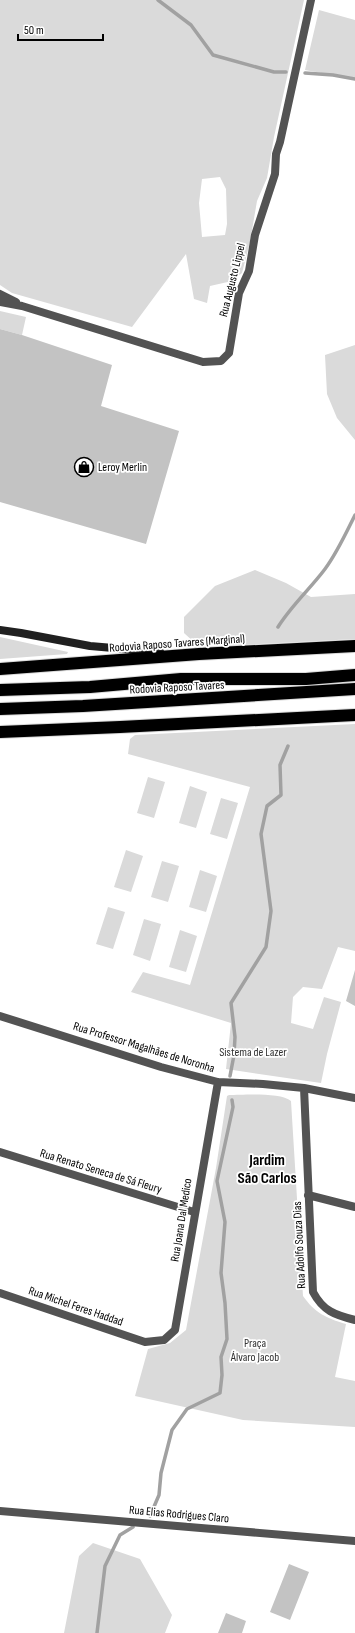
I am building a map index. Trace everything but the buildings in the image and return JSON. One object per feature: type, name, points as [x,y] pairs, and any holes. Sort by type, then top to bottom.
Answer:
[{"type":"highway","name":"Rodovia Raposo Tavares (Marginal)","points":[[0,668],[199,654],[355,646]]},
{"type":"highway","points":[[306,679],[340,669],[355,667]]},
{"type":"highway","name":"Rodovia Raposo Tavares","points":[[0,690],[90,687],[181,679],[306,679],[355,675]]},
{"type":"highway","name":"Rodovia Raposo Tavares","points":[[0,709],[90,706],[355,690]]},
{"type":"highway","points":[[0,732],[355,715]]},
{"type":"main road","points":[[0,630],[90,646],[199,654]]},
{"type":"street","name":"Rua Augusto Lippel","points":[[0,303],[22,306],[203,362],[221,361],[229,353],[239,293],[249,271],[255,235],[274,174],[276,154],[280,142],[311,0]]},
{"type":"street","name":"Rua Augusto Lippel","points":[[0,294],[22,306]]},
{"type":"street","name":"Rua Professor Magalhães de Noronha","points":[[0,1016],[161,1067],[218,1082],[304,1088],[355,1098]]},
{"type":"street","name":"Rua Joana Dal Medico","points":[[145,1342],[164,1340],[175,1330],[194,1212],[218,1082]]},
{"type":"street","name":"Rua Adolfo Souza Dias","points":[[304,1088],[313,1292],[318,1303],[335,1316],[355,1320]]},
{"type":"street","name":"Rua Renato Seneca de Sá Fleury","points":[[0,1152],[194,1212]]},
{"type":"street","points":[[308,1195],[355,1207]]},
{"type":"street","name":"Rua Michel Feres Haddad","points":[[0,1294],[145,1342]]},
{"type":"street","name":"Rua Elias Rodrigues Claro","points":[[0,1511],[355,1542]]},
{"type":"green space","points":[[0,0],[304,0],[274,137],[267,178],[257,201],[250,242],[242,273],[232,281],[210,286],[207,303],[194,299],[186,254],[132,327],[12,293],[0,285]],"holes":[[[220,177],[226,189],[227,224],[225,235],[202,237],[199,203],[202,179]]]},
{"type":"green space","points":[[319,10],[355,20],[355,79],[305,70]]},
{"type":"green space","points":[[0,311],[26,317],[22,335],[0,329]]},
{"type":"green space","points":[[355,345],[355,440],[337,418],[327,394],[325,355]]},
{"type":"green space","points":[[255,570],[286,583],[311,597],[355,594],[355,639],[242,645],[196,644],[184,633],[184,617],[215,586]]},
{"type":"green space","points":[[0,637],[68,652],[67,654],[0,659]]},
{"type":"green space","name":"Sistema de Lazer","points":[[355,724],[355,951],[338,947],[322,989],[303,987],[293,997],[291,1023],[313,1029],[324,997],[341,1002],[321,1083],[226,1069],[231,1023],[131,992],[143,972],[190,985],[250,787],[128,754],[130,739],[135,735]]},
{"type":"green space","points":[[148,777],[165,782],[154,818],[137,813]]},
{"type":"green space","points":[[190,786],[207,792],[196,828],[179,823]]},
{"type":"green space","points":[[221,798],[238,803],[227,839],[210,834]]},
{"type":"green space","points":[[126,850],[143,856],[131,892],[114,887]]},
{"type":"green space","points":[[162,861],[179,866],[168,902],[151,897]]},
{"type":"green space","points":[[200,870],[217,876],[206,912],[189,907]]},
{"type":"green space","points":[[108,907],[125,912],[113,949],[96,944]]},
{"type":"green space","points":[[144,919],[161,924],[150,961],[133,955]]},
{"type":"green space","points":[[180,930],[197,936],[186,972],[169,967]]},
{"type":"green space","name":"Praça Álvaro Jacob","points":[[271,1095],[286,1098],[291,1101],[303,1296],[317,1311],[346,1324],[335,1377],[355,1381],[355,1427],[243,1420],[135,1396],[148,1349],[170,1343],[186,1330],[216,1168],[227,1096]]},
{"type":"green space","points":[[93,1543],[140,1559],[172,1615],[165,1633],[64,1633],[79,1556]]},
{"type":"waterway","points":[[158,0],[191,25],[213,55],[274,72],[286,72]]},
{"type":"waterway","points":[[305,73],[333,75],[355,79]]},
{"type":"waterway","points":[[278,627],[329,563],[355,515]]},
{"type":"waterway","points":[[230,1076],[234,1055],[235,1037],[231,1003],[266,947],[271,911],[261,834],[267,806],[281,795],[280,765],[288,746]]},
{"type":"waterway","points":[[150,1516],[159,1495],[161,1473],[172,1430],[187,1409],[220,1393],[222,1375],[221,1357],[227,1339],[225,1303],[221,1273],[225,1222],[217,1181],[233,1107],[232,1100]]},
{"type":"waterway","points":[[97,1633],[105,1566],[120,1535],[133,1527]]},
{"type":"place","name":"Leroy Merlin","points":[[84,467]]},
{"type":"district","name":"Jardim São Carlos","points":[[267,1168]]}]
